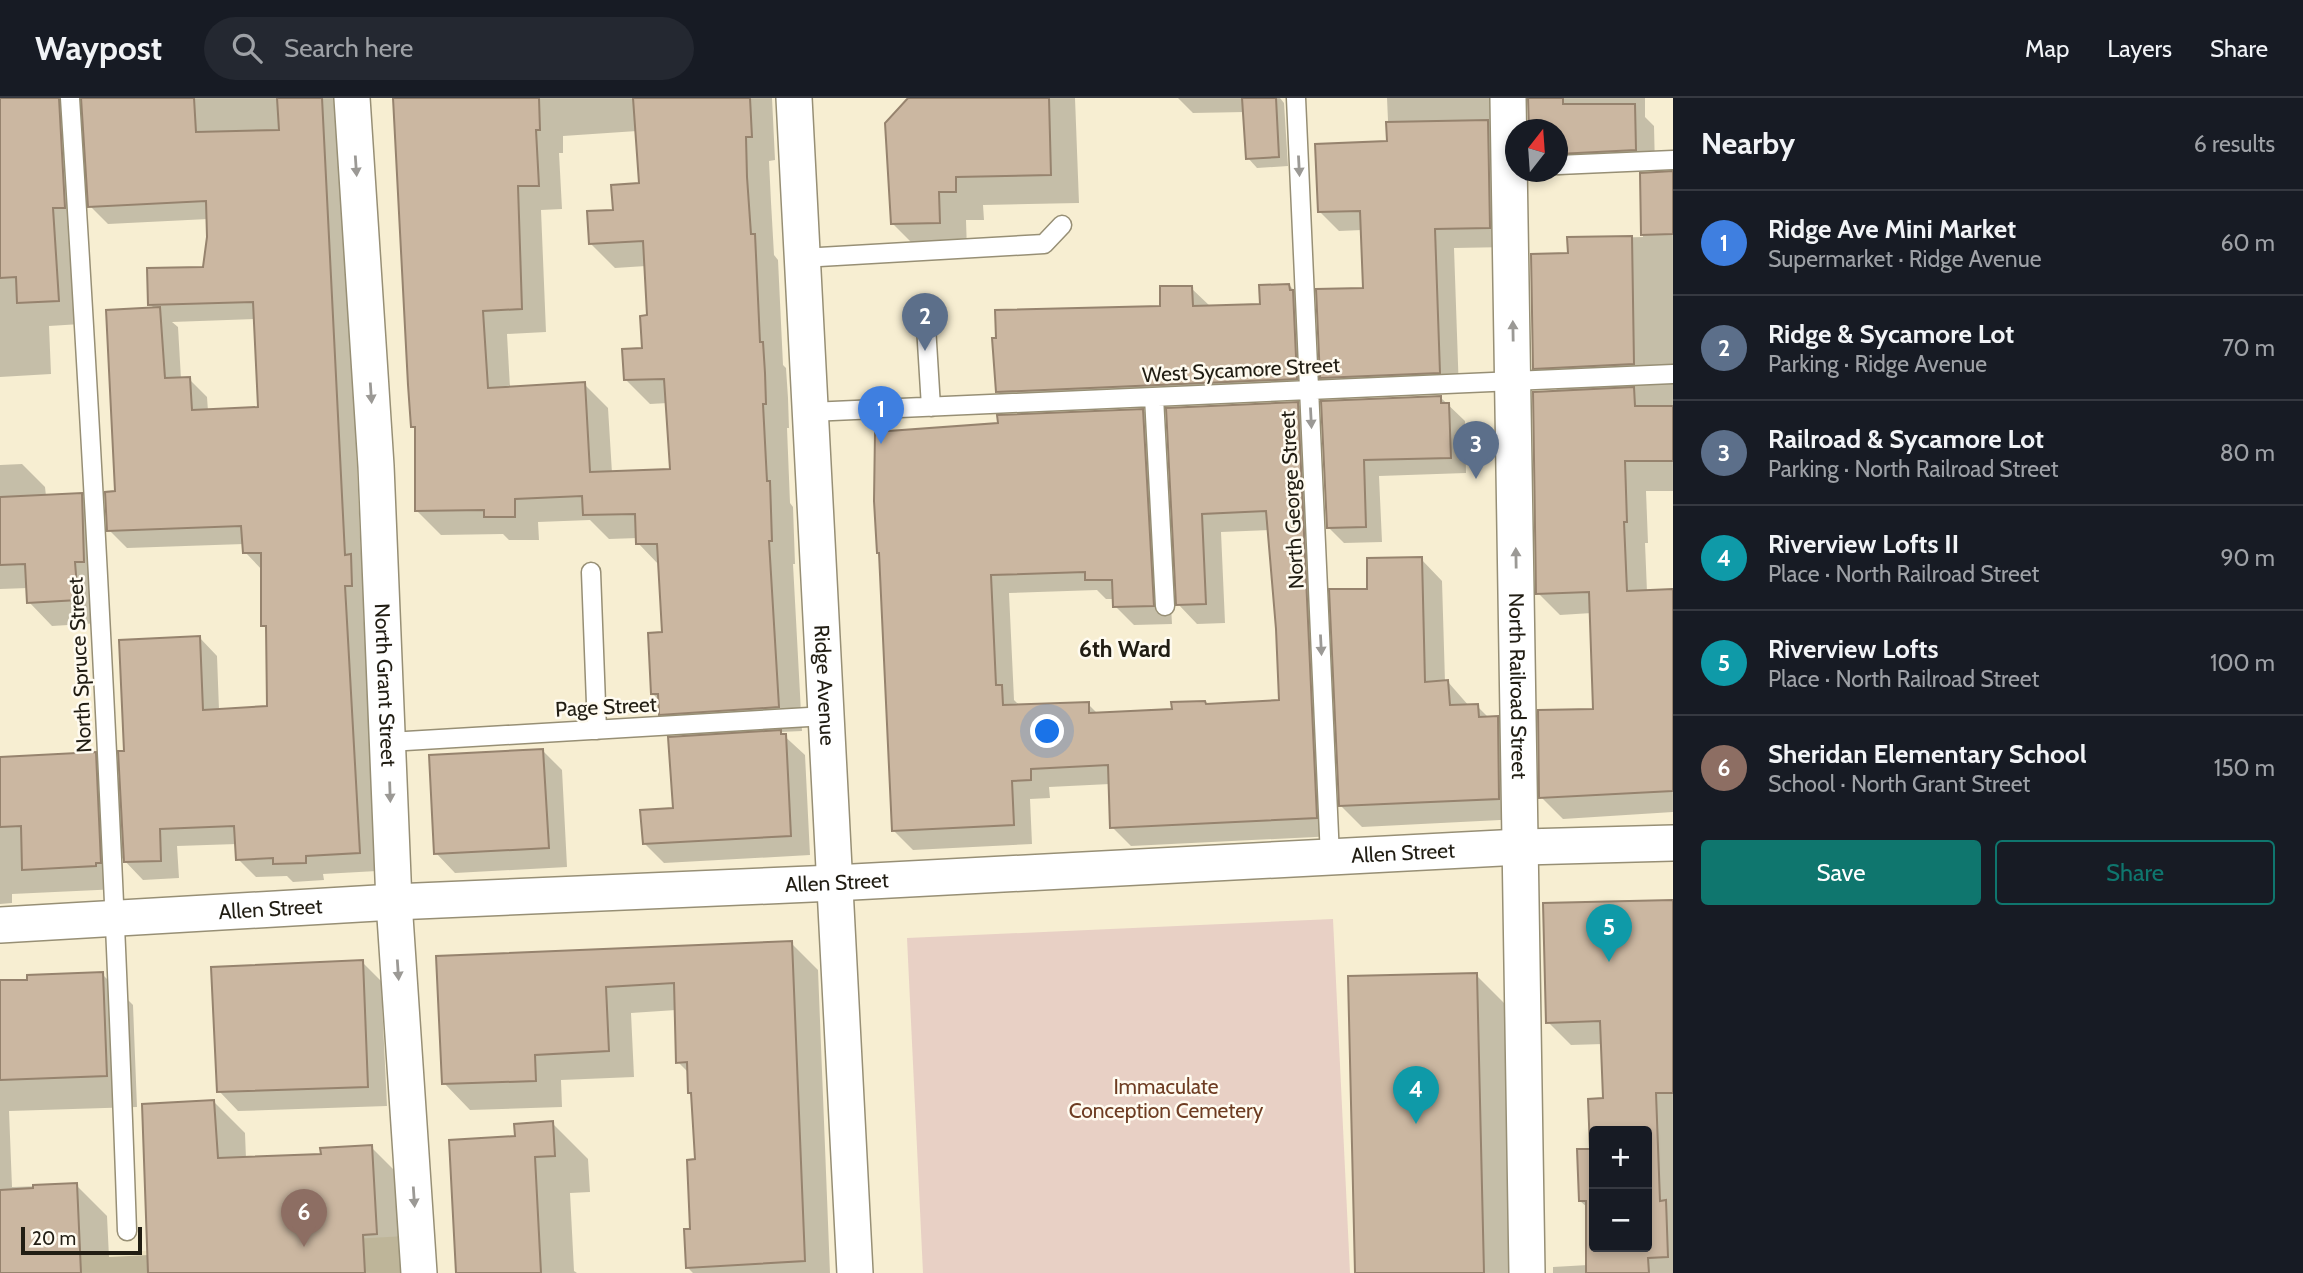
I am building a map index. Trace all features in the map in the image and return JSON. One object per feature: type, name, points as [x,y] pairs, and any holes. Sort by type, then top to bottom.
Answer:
[{"type":"street","name":"North Grant Street","points":[[352,98],[376,466],[394,902],[419,1273]]},
{"type":"street","name":"Ridge Avenue","points":[[794,98],[855,1273]]},
{"type":"street","name":"North Railroad Street","points":[[1508,98],[1510,119]]},
{"type":"street","name":"North Railroad Street","points":[[1513,182],[1527,1273]]},
{"type":"street","name":"Allen Street","points":[[0,925],[394,902],[834,883],[1520,847],[1673,843]]},
{"type":"lane","name":"North Spruce Street","points":[[70,98],[116,919],[127,1231]]},
{"type":"lane","name":"North George Street","points":[[1296,98],[1331,858]]},
{"type":"lane","points":[[1568,165],[1673,160]]},
{"type":"lane","points":[[802,258],[1044,244],[1062,225]]},
{"type":"lane","points":[[926,326],[931,407]]},
{"type":"lane","name":"West Sycamore Street","points":[[810,412],[1673,374]]},
{"type":"lane","points":[[1154,397],[1165,606]]},
{"type":"lane","points":[[591,572],[597,730]]},
{"type":"lane","name":"Page Street","points":[[389,742],[826,716]]},
{"type":"shaded area","points":[[405,1236],[406,1273],[0,1273],[0,1259]]},
{"type":"green space","name":"Immaculate Conception Cemetery","points":[[1333,919],[1350,1273],[923,1273],[907,938]]},
{"type":"building","points":[[0,98],[59,98],[65,208],[53,208],[59,301],[17,303],[16,277],[0,278]]},
{"type":"building","points":[[81,98],[194,98],[196,132],[279,130],[277,98],[322,98],[345,555],[351,554],[352,586],[345,586],[360,853],[306,856],[306,863],[273,864],[273,858],[236,860],[234,826],[160,829],[161,861],[124,862],[118,751],[124,751],[119,640],[200,636],[203,710],[267,706],[266,626],[261,626],[261,553],[243,553],[241,526],[107,531],[105,492],[115,491],[106,310],[160,307],[165,378],[190,377],[192,410],[258,407],[253,302],[148,305],[147,268],[203,267],[207,237],[206,201],[88,207]]},
{"type":"building","points":[[393,98],[539,98],[540,130],[536,130],[539,186],[518,186],[522,309],[483,311],[488,388],[585,382],[590,472],[670,469],[664,379],[624,380],[622,349],[642,348],[640,316],[647,315],[643,241],[589,244],[587,211],[613,210],[611,185],[639,183],[633,98],[750,98],[752,137],[746,137],[747,177],[751,234],[755,234],[760,342],[763,342],[765,373],[766,404],[763,404],[767,481],[770,481],[772,541],[769,541],[779,707],[659,715],[658,694],[651,694],[648,633],[662,632],[657,544],[636,544],[635,514],[583,515],[582,496],[515,499],[515,517],[484,517],[484,510],[415,511],[415,427],[411,427],[408,385]]},
{"type":"building","points":[[908,98],[1049,98],[1051,175],[956,177],[956,192],[939,192],[940,223],[891,224],[885,123]]},
{"type":"building","points":[[1242,98],[1276,98],[1279,157],[1246,159]]},
{"type":"building","points":[[1528,98],[1563,98],[1563,104],[1635,104],[1636,150],[1568,153],[1568,119],[1529,119]]},
{"type":"building","points":[[1488,120],[1490,228],[1435,229],[1440,373],[1320,378],[1316,289],[1363,288],[1360,211],[1318,212],[1315,144],[1387,141],[1386,122]]},
{"type":"building","points":[[1673,171],[1673,234],[1641,235],[1640,173]]},
{"type":"building","points":[[1632,236],[1634,364],[1533,369],[1531,254],[1568,253],[1567,237]]},
{"type":"building","points":[[1289,284],[1290,290],[1293,290],[1297,379],[996,392],[992,338],[996,338],[995,310],[1160,306],[1160,286],[1192,286],[1193,306],[1260,304],[1259,285]]},
{"type":"building","points":[[1634,387],[1635,406],[1673,406],[1673,461],[1625,461],[1627,522],[1624,522],[1627,591],[1673,589],[1673,791],[1539,798],[1538,710],[1593,709],[1589,592],[1536,594],[1533,392]]},
{"type":"building","points":[[1441,396],[1441,403],[1449,403],[1451,458],[1364,460],[1366,527],[1327,528],[1321,401]]},
{"type":"building","points":[[1298,402],[1317,818],[1110,828],[1108,765],[1031,769],[1031,780],[1012,781],[1014,825],[892,831],[879,553],[874,501],[875,432],[998,423],[997,415],[1143,409],[1154,606],[1113,607],[1112,580],[1085,580],[1085,572],[991,575],[996,685],[1002,685],[1003,705],[1089,702],[1089,713],[1172,709],[1171,702],[1205,701],[1206,704],[1279,700],[1266,511],[1202,514],[1206,604],[1176,605],[1166,408]]},
{"type":"building","points":[[82,493],[84,562],[75,562],[78,600],[27,603],[25,564],[0,565],[0,497]]},
{"type":"building","points":[[1422,557],[1425,682],[1448,680],[1450,705],[1478,704],[1479,717],[1498,716],[1499,799],[1339,806],[1329,589],[1367,589],[1367,558]]},
{"type":"building","points":[[781,730],[781,734],[786,734],[791,836],[643,844],[640,810],[673,808],[668,737]]},
{"type":"building","points":[[543,749],[549,848],[434,854],[429,755]]},
{"type":"building","points":[[96,752],[101,863],[96,863],[96,866],[22,870],[21,826],[0,827],[0,757]]},
{"type":"building","points":[[1673,900],[1673,1093],[1656,1093],[1660,1201],[1666,1200],[1668,1257],[1648,1258],[1649,1273],[1586,1273],[1586,1201],[1579,1201],[1577,1149],[1589,1149],[1589,1252],[1652,1252],[1652,1126],[1589,1126],[1588,1099],[1603,1098],[1600,1021],[1546,1023],[1543,903]]},
{"type":"building","points":[[792,941],[805,1261],[686,1268],[684,1229],[690,1229],[687,1160],[695,1159],[687,1062],[676,1063],[674,983],[606,987],[609,1051],[535,1055],[536,1081],[442,1084],[436,956]]},
{"type":"building","points":[[363,960],[368,1087],[217,1092],[211,967]]},
{"type":"building","points":[[103,972],[107,1076],[0,1080],[0,980],[27,980],[27,975]]},
{"type":"building","points":[[1477,973],[1484,1273],[1355,1273],[1348,976]]},
{"type":"building","points":[[214,1100],[218,1158],[321,1154],[320,1148],[372,1145],[377,1234],[363,1235],[365,1273],[148,1273],[142,1104]]},
{"type":"building","points":[[553,1121],[555,1156],[535,1157],[541,1273],[456,1273],[449,1140],[515,1136],[514,1124]]},
{"type":"building","points":[[77,1183],[81,1273],[0,1273],[0,1190]]},
{"type":"place","name":"Ridge & Sycamore Lot","points":[[925,351]]},
{"type":"place","name":"Ridge Ave Mini Market","points":[[881,444]]},
{"type":"place","name":"Railroad & Sycamore Lot","points":[[1476,479]]},
{"type":"place","name":"Riverview Lofts","points":[[1609,962]]},
{"type":"place","name":"Riverview Lofts II","points":[[1416,1124]]},
{"type":"place","name":"Sheridan Elementary School","points":[[304,1247]]},
{"type":"district","name":"6th Ward","points":[[1125,649]]}]
